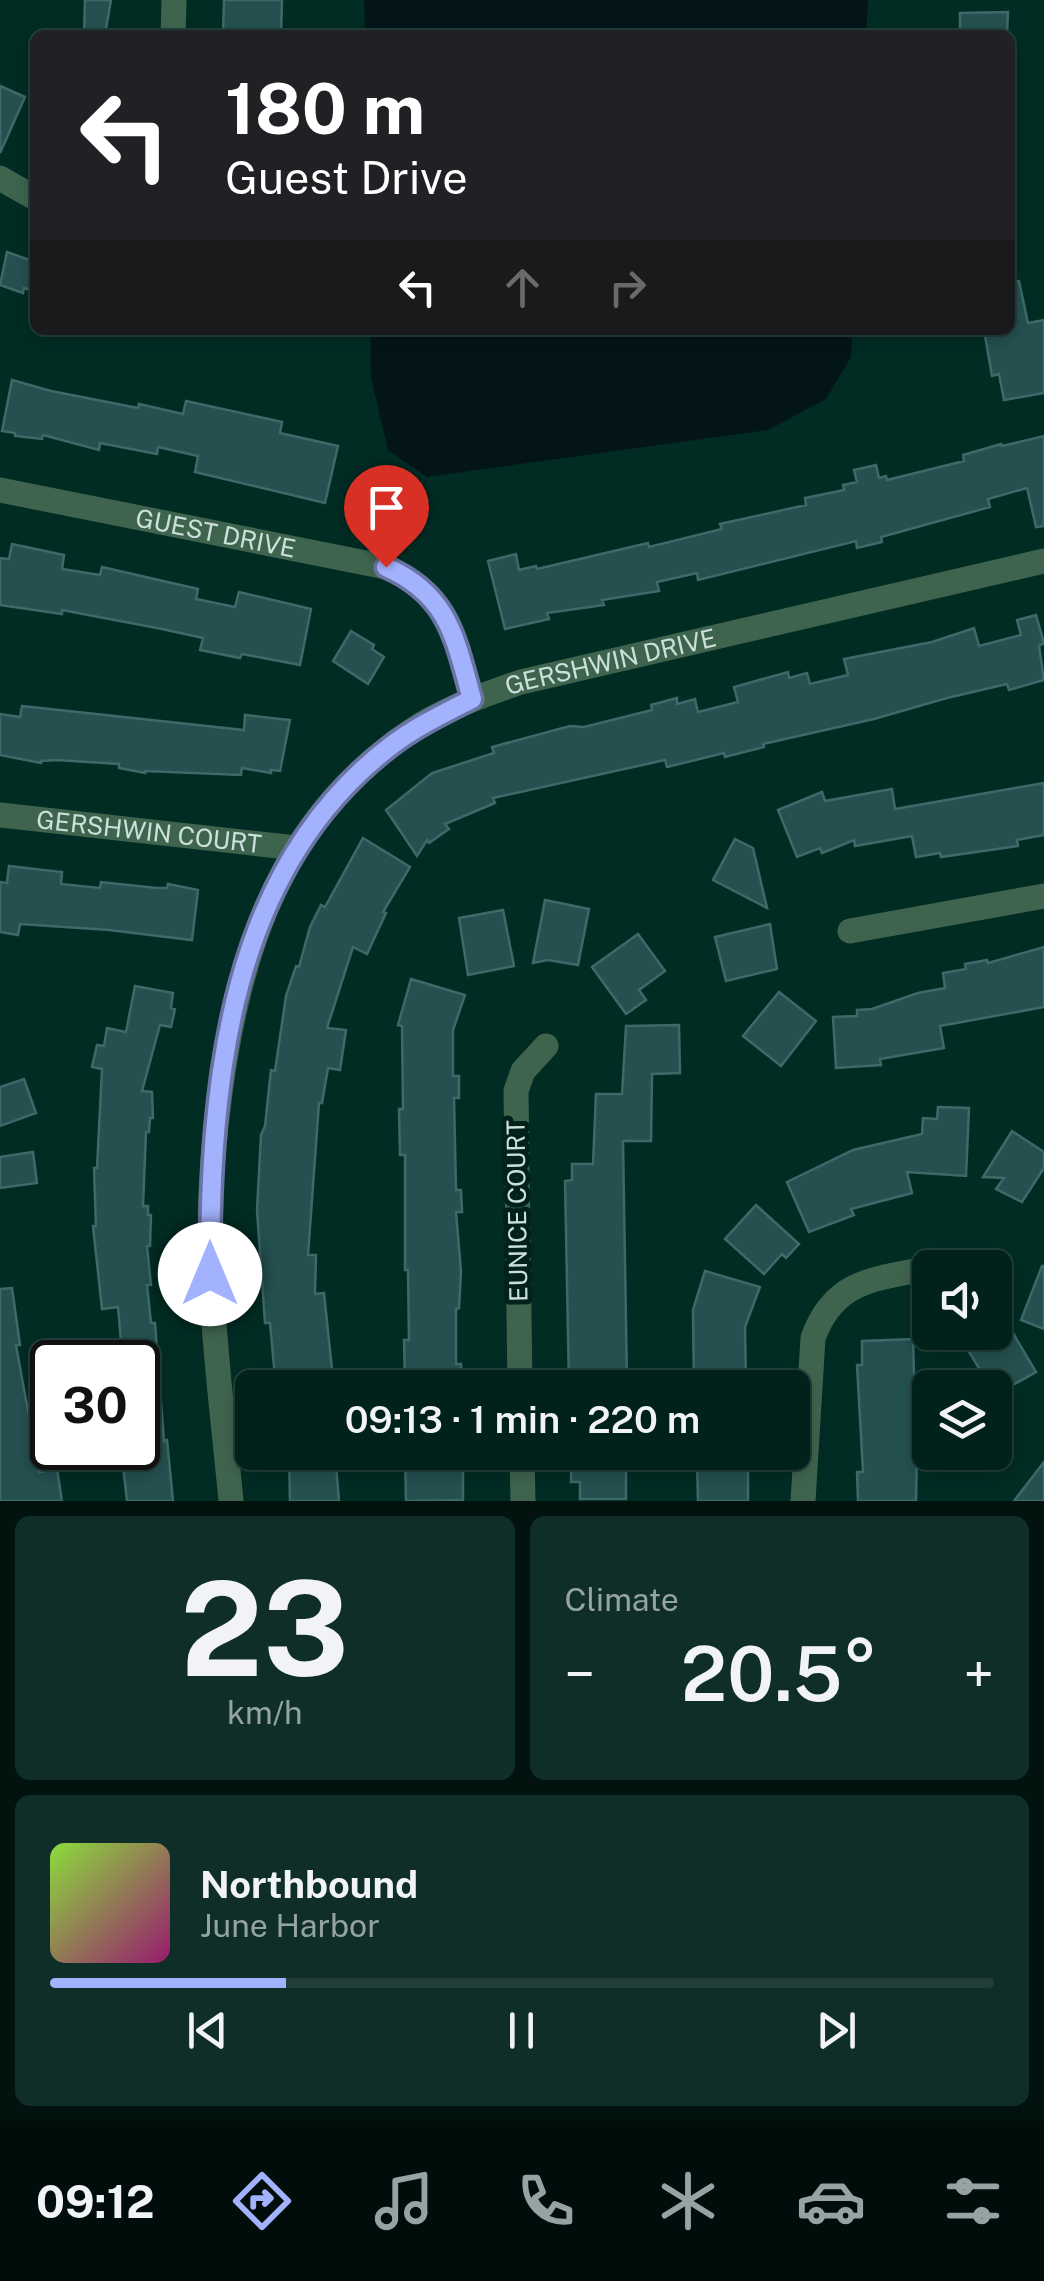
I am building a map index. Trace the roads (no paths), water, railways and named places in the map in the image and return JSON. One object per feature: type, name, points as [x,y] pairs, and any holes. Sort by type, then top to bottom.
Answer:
[{"type":"street","points":[[173,30],[174,0]]},
{"type":"street","points":[[0,178],[30,195]]},
{"type":"street","name":"GUEST DRIVE","points":[[0,490],[386,567],[409,577],[428,592],[446,616],[472,699]]},
{"type":"street","name":"GERSHWIN DRIVE","points":[[231,1501],[210,1274],[214,1131],[228,1037],[260,918],[296,848],[353,779],[415,728],[472,699],[521,682],[1044,561]]},
{"type":"street","name":"GERSHWIN COURT","points":[[0,815],[296,848]]},
{"type":"street","points":[[850,931],[1044,896]]},
{"type":"street","name":"EUNICE COURT","points":[[520,1370],[516,1091],[524,1071],[546,1046]]},
{"type":"street","points":[[803,1501],[813,1338],[819,1322],[830,1304],[862,1282],[912,1271]]},
{"type":"street","points":[[522,1470],[523,1501]]}]
